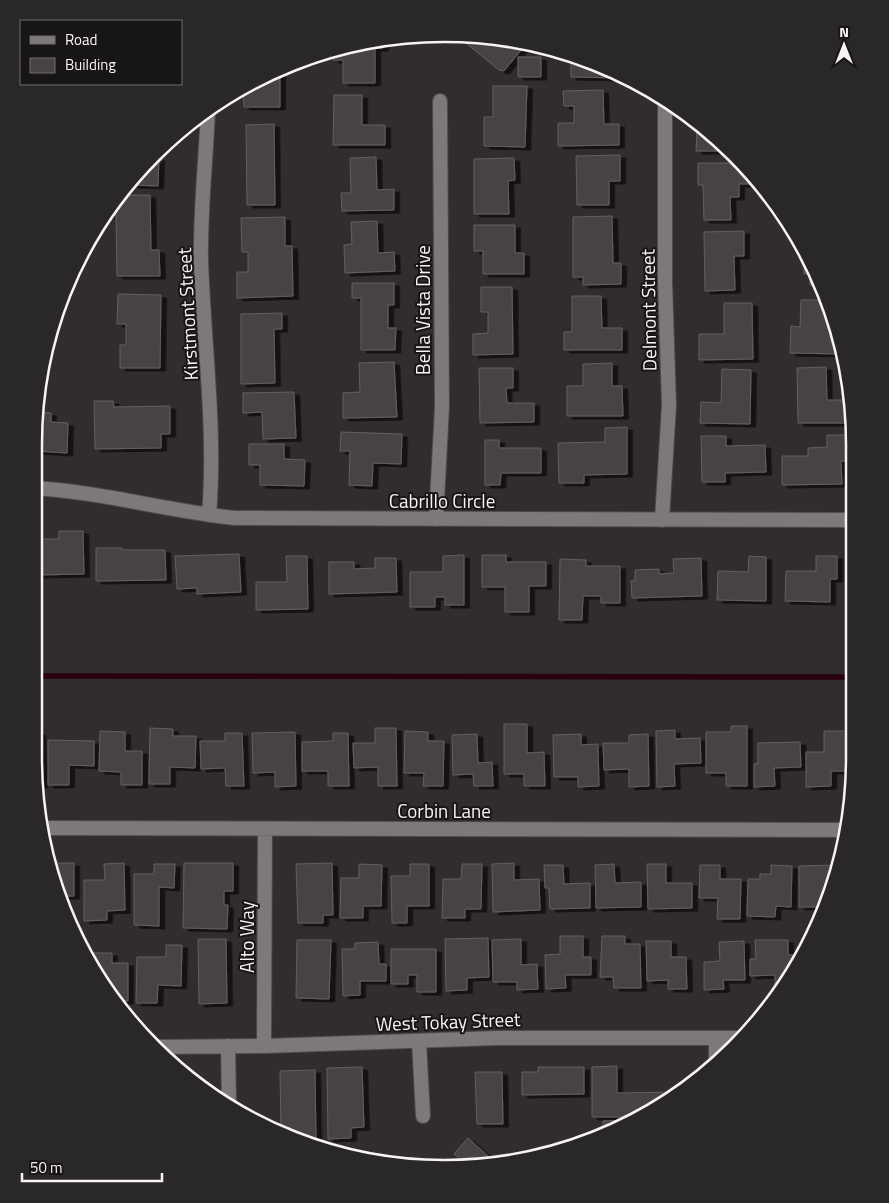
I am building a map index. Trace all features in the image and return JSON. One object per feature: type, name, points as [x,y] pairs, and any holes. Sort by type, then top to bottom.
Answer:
[{"type":"street","name":"Bella Vista Drive","points":[[436,519],[442,407],[440,101]]},
{"type":"street","name":"Delmont Street","points":[[662,520],[669,405],[665,281],[665,108]]},
{"type":"street","name":"Kirstmont Street","points":[[208,120],[201,260],[211,408],[212,475],[209,515]]},
{"type":"street","name":"Cabrillo Circle","points":[[42,489],[120,498],[209,515],[254,518],[846,520]]},
{"type":"street","name":"Corbin Lane","points":[[49,828],[840,830]]},
{"type":"street","name":"Alto Way","points":[[264,1046],[265,829]]},
{"type":"street","name":"West Tokay Street","points":[[164,1047],[264,1046],[497,1038],[734,1038]]},
{"type":"street","points":[[716,1038],[716,1055]]},
{"type":"street","points":[[419,1040],[423,1116]]},
{"type":"street","points":[[228,1046],[229,1098]]},
{"type":"building","points":[[466,43],[521,50],[504,71],[499,70]]},
{"type":"building","points":[[375,49],[375,83],[343,83],[343,60],[333,60],[333,58],[340,56]]},
{"type":"building","points":[[518,57],[541,57],[541,77],[518,77]]},
{"type":"building","points":[[571,63],[608,78],[571,77]]},
{"type":"building","points":[[280,78],[280,107],[244,107],[243,96]]},
{"type":"building","points":[[493,86],[527,86],[525,147],[484,146],[484,117],[493,117]]},
{"type":"building","points":[[603,90],[604,124],[619,124],[619,145],[558,146],[558,123],[574,123],[574,106],[564,106],[563,91]]},
{"type":"building","points":[[334,95],[362,95],[362,125],[385,125],[385,145],[333,145]]},
{"type":"building","points":[[274,124],[275,205],[247,205],[246,125]]},
{"type":"building","points":[[697,132],[720,151],[696,151]]},
{"type":"building","points":[[620,155],[620,181],[609,181],[609,205],[577,205],[576,156]]},
{"type":"building","points":[[376,157],[377,190],[394,189],[394,210],[342,211],[341,193],[351,193],[350,158]]},
{"type":"building","points":[[514,158],[515,180],[508,181],[509,214],[474,214],[474,159]]},
{"type":"building","points":[[159,161],[158,186],[137,185]]},
{"type":"building","points":[[698,163],[732,163],[751,184],[739,184],[739,197],[730,197],[731,220],[704,220],[703,185],[698,185]]},
{"type":"building","points":[[130,195],[150,195],[151,250],[159,250],[160,276],[117,276],[116,215]]},
{"type":"building","points":[[612,216],[613,263],[621,263],[621,284],[583,285],[583,277],[573,277],[573,217]]},
{"type":"building","points":[[285,217],[285,246],[292,246],[293,296],[237,298],[237,272],[248,272],[248,252],[242,252],[241,218]]},
{"type":"building","points":[[377,221],[378,253],[394,252],[395,271],[345,273],[344,245],[352,244],[351,222]]},
{"type":"building","points":[[474,225],[515,225],[515,253],[524,253],[524,274],[483,274],[483,251],[474,251]]},
{"type":"building","points":[[744,231],[744,256],[734,256],[735,290],[705,291],[704,232]]},
{"type":"building","points":[[804,265],[808,274],[804,274]]},
{"type":"building","points":[[352,283],[394,283],[394,305],[388,305],[388,328],[396,328],[395,350],[361,350],[361,298],[352,298]]},
{"type":"building","points":[[481,287],[512,287],[513,354],[473,355],[473,334],[488,333],[488,312],[481,312]]},
{"type":"building","points":[[118,294],[161,295],[160,368],[120,368],[120,345],[126,345],[126,324],[117,324]]},
{"type":"building","points":[[572,296],[601,296],[602,328],[622,328],[622,350],[564,350],[564,332],[572,332]]},
{"type":"building","points":[[801,300],[819,300],[836,354],[790,353],[791,326],[800,327]]},
{"type":"building","points":[[724,303],[752,303],[753,359],[699,360],[699,334],[724,334]]},
{"type":"building","points":[[282,313],[282,329],[274,329],[275,383],[241,384],[241,314]]},
{"type":"building","points":[[394,362],[397,417],[343,418],[343,393],[360,392],[359,363]]},
{"type":"building","points":[[612,363],[612,386],[622,386],[623,416],[567,416],[567,386],[583,386],[583,364]]},
{"type":"building","points":[[826,367],[827,400],[844,400],[846,423],[798,423],[797,368]]},
{"type":"building","points":[[479,368],[513,368],[513,388],[506,388],[507,403],[534,403],[534,422],[480,423]]},
{"type":"building","points":[[722,369],[751,370],[750,424],[700,423],[701,402],[721,403]]},
{"type":"building","points":[[294,392],[296,438],[263,439],[262,412],[243,413],[243,393]]},
{"type":"building","points":[[94,401],[113,401],[114,407],[170,406],[170,434],[161,434],[161,448],[95,449]]},
{"type":"building","points":[[44,412],[51,413],[51,422],[68,423],[67,453],[42,451]]},
{"type":"building","points":[[627,427],[627,474],[584,475],[584,483],[559,483],[558,443],[605,442],[605,428]]},
{"type":"building","points":[[341,432],[402,434],[401,464],[373,463],[372,486],[349,485],[350,451],[340,451]]},
{"type":"building","points":[[827,435],[846,435],[846,461],[841,461],[842,484],[782,485],[782,456],[808,456],[808,448],[827,447]]},
{"type":"building","points":[[701,436],[726,436],[726,446],[765,445],[766,472],[725,473],[725,482],[702,482]]},
{"type":"building","points":[[485,440],[499,440],[499,448],[541,448],[541,473],[501,473],[500,485],[485,485]]},
{"type":"building","points":[[249,444],[284,444],[284,459],[305,460],[304,486],[260,485],[260,465],[249,465]]},
{"type":"building","points":[[59,531],[83,531],[84,574],[42,575],[42,539],[59,539]]},
{"type":"building","points":[[96,548],[165,550],[166,580],[96,581]]},
{"type":"building","points":[[239,554],[241,592],[197,594],[197,588],[177,589],[175,556]]},
{"type":"building","points":[[464,555],[464,605],[445,605],[445,597],[435,597],[435,607],[410,607],[410,572],[443,572],[443,556]]},
{"type":"building","points":[[482,555],[506,555],[506,562],[546,562],[546,586],[529,586],[529,612],[505,612],[505,587],[482,587]]},
{"type":"building","points":[[286,556],[307,556],[308,609],[256,610],[256,582],[287,582]]},
{"type":"building","points":[[749,556],[766,557],[766,601],[717,600],[718,571],[748,572]]},
{"type":"building","points":[[816,556],[837,556],[837,579],[830,579],[830,602],[785,601],[786,571],[816,571]]},
{"type":"building","points":[[375,558],[396,558],[397,592],[329,594],[329,562],[354,562],[354,569],[375,568]]},
{"type":"building","points":[[701,558],[702,596],[632,598],[631,581],[635,581],[635,570],[659,569],[659,574],[674,573],[673,559]]},
{"type":"building","points":[[560,559],[586,560],[586,566],[620,566],[620,603],[601,603],[601,596],[583,596],[582,620],[559,620]]},
{"type":"building","points":[[504,724],[527,724],[527,753],[544,752],[545,786],[524,786],[524,774],[504,774]]},
{"type":"building","points":[[731,726],[747,726],[747,786],[726,786],[726,773],[706,773],[706,732],[731,732]]},
{"type":"building","points":[[150,728],[173,729],[173,736],[196,736],[195,768],[170,767],[170,784],[149,784]]},
{"type":"building","points":[[375,728],[396,728],[397,786],[378,786],[378,767],[354,768],[353,743],[375,743]]},
{"type":"building","points":[[675,730],[675,739],[700,738],[701,763],[674,764],[675,786],[657,787],[656,731]]},
{"type":"building","points":[[100,731],[125,732],[125,751],[142,751],[142,785],[121,785],[121,772],[99,771]]},
{"type":"building","points":[[405,731],[428,732],[428,741],[444,741],[443,786],[423,786],[424,773],[404,773]]},
{"type":"building","points":[[824,731],[846,731],[846,771],[831,771],[831,786],[806,787],[806,752],[824,752]]},
{"type":"building","points":[[295,732],[296,786],[275,787],[275,772],[253,773],[252,733]]},
{"type":"building","points":[[225,733],[242,733],[244,786],[226,786],[225,768],[201,769],[200,741],[225,741]]},
{"type":"building","points":[[333,733],[348,733],[349,786],[328,786],[328,771],[302,771],[302,742],[333,741]]},
{"type":"building","points":[[477,734],[478,763],[492,762],[493,786],[474,786],[473,774],[453,775],[452,735]]},
{"type":"building","points":[[581,734],[581,745],[598,744],[599,786],[578,787],[578,777],[554,777],[553,735]]},
{"type":"building","points":[[648,734],[649,786],[629,787],[629,769],[604,770],[603,743],[629,743],[629,735]]},
{"type":"building","points":[[48,740],[94,741],[94,766],[69,765],[69,785],[48,785]]},
{"type":"building","points":[[800,742],[801,767],[774,768],[775,786],[754,787],[754,764],[758,763],[758,743]]},
{"type":"building","points":[[56,863],[74,863],[74,896],[67,896]]},
{"type":"building","points":[[124,863],[125,910],[107,911],[107,920],[84,921],[84,880],[105,880],[104,864]]},
{"type":"building","points":[[184,863],[233,863],[233,891],[224,891],[224,905],[228,905],[227,929],[183,928]]},
{"type":"building","points":[[332,863],[333,915],[323,915],[323,923],[298,923],[296,864]]},
{"type":"building","points":[[514,863],[514,880],[539,879],[540,910],[493,912],[492,864]]},
{"type":"building","points":[[154,864],[175,864],[174,888],[159,887],[159,926],[134,925],[134,874],[154,874]]},
{"type":"building","points":[[359,864],[382,865],[381,906],[363,906],[363,918],[340,918],[341,878],[359,878]]},
{"type":"building","points":[[410,864],[429,864],[429,906],[407,906],[407,923],[392,923],[391,876],[410,876]]},
{"type":"building","points":[[462,864],[482,864],[481,909],[465,909],[465,918],[442,918],[443,879],[461,879]]},
{"type":"building","points":[[614,864],[615,883],[641,882],[641,907],[596,908],[595,865]]},
{"type":"building","points":[[647,864],[666,864],[666,883],[692,883],[692,908],[648,909]]},
{"type":"building","points":[[544,865],[563,865],[564,884],[590,883],[590,908],[550,909],[549,888],[545,888]]},
{"type":"building","points":[[700,865],[720,865],[720,879],[741,879],[740,919],[717,919],[718,898],[699,898]]},
{"type":"building","points":[[771,865],[792,866],[791,907],[776,906],[775,917],[747,916],[748,879],[760,879],[760,874],[771,874]]},
{"type":"building","points":[[832,865],[818,907],[799,907],[799,866]]},
{"type":"building","points":[[560,936],[583,936],[583,957],[591,957],[591,975],[565,975],[566,988],[546,989],[545,955],[560,954]]},
{"type":"building","points":[[602,936],[625,936],[625,944],[640,944],[641,988],[614,988],[613,977],[600,977]]},
{"type":"building","points":[[488,938],[489,977],[467,978],[467,990],[446,991],[445,939]]},
{"type":"building","points":[[198,939],[226,939],[227,1003],[199,1004]]},
{"type":"building","points":[[521,939],[521,965],[537,964],[538,989],[517,990],[517,982],[493,982],[492,940]]},
{"type":"building","points":[[297,940],[331,940],[329,999],[296,998]]},
{"type":"building","points":[[755,940],[788,940],[788,955],[794,955],[793,960],[775,987],[775,975],[750,976],[750,959],[756,959]]},
{"type":"building","points":[[646,941],[671,941],[671,957],[686,957],[687,989],[668,989],[668,980],[647,981]]},
{"type":"building","points":[[744,941],[745,980],[723,980],[724,989],[704,990],[704,962],[720,961],[719,942]]},
{"type":"building","points":[[378,942],[379,964],[386,964],[386,981],[360,981],[360,995],[343,996],[342,949],[355,949],[355,943]]},
{"type":"building","points":[[166,945],[182,945],[181,986],[158,985],[157,1003],[136,1003],[137,957],[166,957]]},
{"type":"building","points":[[391,949],[436,949],[436,992],[417,992],[417,975],[408,975],[408,984],[391,984]]},
{"type":"building","points":[[93,953],[112,953],[112,963],[128,963],[128,1001],[124,1001],[110,982]]},
{"type":"building","points":[[617,1066],[617,1093],[669,1092],[626,1117],[592,1117],[592,1067]]},
{"type":"building","points":[[362,1067],[364,1127],[351,1128],[351,1138],[328,1139],[327,1068]]},
{"type":"building","points":[[538,1067],[584,1067],[584,1094],[522,1095],[522,1072],[538,1072]]},
{"type":"building","points":[[315,1070],[316,1139],[281,1125],[280,1071]]},
{"type":"building","points":[[475,1072],[502,1072],[503,1124],[477,1124]]},
{"type":"building","points":[[619,1120],[603,1128],[603,1121]]},
{"type":"building","points":[[468,1138],[490,1158],[462,1160],[454,1154]]},
{"type":"waterway","points":[[42,676],[846,677]]}]
